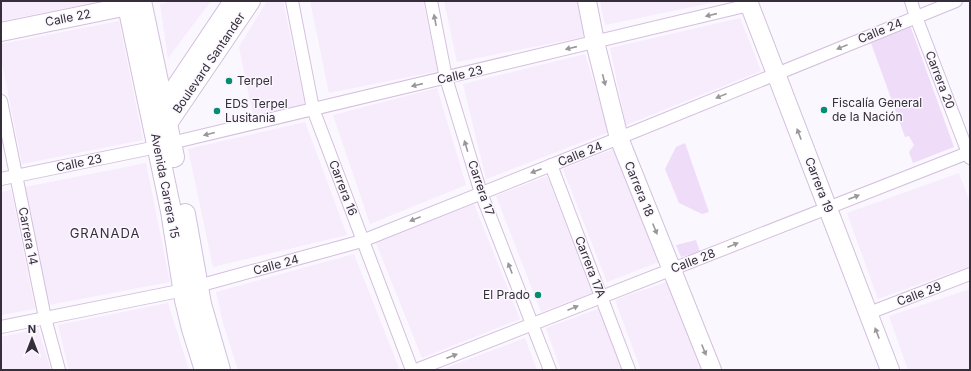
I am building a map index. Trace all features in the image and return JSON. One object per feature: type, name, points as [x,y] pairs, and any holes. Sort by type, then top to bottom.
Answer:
[{"type":"main road","name":"Avenida Carrera 15","points":[[132,2],[163,105],[162,134]]},
{"type":"main road","name":"Avenida Carrera 15","points":[[132,2],[162,134],[171,211],[191,288],[204,316],[220,370]]},
{"type":"main road","name":"Avenida Carrera 15","points":[[191,288],[189,315],[205,370]]},
{"type":"street","name":"Boulevard Santander","points":[[163,105],[233,1]]},
{"type":"street","name":"Boulevard Santander","points":[[162,134],[251,1]]},
{"type":"street","name":"Carrera 16","points":[[292,1],[313,109],[412,370]]},
{"type":"street","name":"Carrera 17","points":[[431,1],[446,78],[481,192],[550,370]]},
{"type":"street","name":"Carrera 18","points":[[587,1],[595,42],[619,138],[712,370]]},
{"type":"street","name":"Carrera 20","points":[[911,1],[969,154]]},
{"type":"street","name":"Calle 24","points":[[1,327],[191,288],[362,241],[956,1]]},
{"type":"street","name":"Calle 22","points":[[1,32],[132,2]]},
{"type":"street","name":"Calle 23","points":[[1,179],[162,134],[313,109],[595,42],[748,3]]},
{"type":"street","name":"Carrera 19","points":[[748,3],[890,370]]},
{"type":"street","name":"Carrera 14","points":[[1,101],[45,318],[59,370]]},
{"type":"street","name":"Calle 28","points":[[416,370],[969,154]]},
{"type":"street","name":"Carrera 17A","points":[[551,165],[629,370]]},
{"type":"street","name":"Calle 29","points":[[869,313],[970,274]]},
{"type":"shaded area","points":[[1,1],[102,1],[1,21]]},
{"type":"shaded area","points":[[174,1],[211,1],[168,58],[160,4]]},
{"type":"shaded area","points":[[267,1],[283,1],[305,105],[253,116],[239,47]]},
{"type":"shaded area","points":[[310,1],[423,1],[438,71],[329,93]]},
{"type":"shaded area","points":[[444,1],[577,1],[584,37],[457,62]]},
{"type":"shaded area","points":[[600,1],[721,1],[605,25]]},
{"type":"shaded area","points":[[740,18],[761,71],[626,125],[610,48]]},
{"type":"shaded area","points":[[119,21],[143,140],[22,164],[1,58],[1,44]]},
{"type":"shaded area","points":[[910,25],[954,147],[913,163],[909,152],[914,145],[909,136],[905,137],[871,43]]},
{"type":"shaded area","points":[[585,54],[609,132],[486,179],[463,84]]},
{"type":"shaded area","points":[[437,88],[466,185],[370,224],[333,115]]},
{"type":"shaded area","points":[[305,122],[347,235],[213,267],[188,149]]},
{"type":"shaded area","points":[[685,143],[709,212],[702,214],[679,203],[665,169],[676,147]]},
{"type":"shaded area","points":[[614,149],[659,262],[607,282],[563,169]]},
{"type":"shaded area","points":[[146,163],[170,282],[49,305],[25,187]]},
{"type":"shaded area","points":[[959,173],[970,203],[970,266],[878,299],[847,213]]},
{"type":"shaded area","points":[[547,176],[592,293],[541,312],[496,196]]},
{"type":"shaded area","points":[[11,190],[35,309],[1,315],[1,192]]},
{"type":"shaded area","points":[[474,204],[520,319],[422,358],[376,243]]},
{"type":"shaded area","points":[[696,240],[700,252],[681,257],[676,245]]},
{"type":"shaded area","points":[[354,254],[399,368],[394,370],[238,370],[223,323],[216,292]]},
{"type":"shaded area","points":[[669,281],[702,370],[641,370],[615,300]]},
{"type":"shaded area","points":[[970,289],[970,370],[908,370],[889,316]]},
{"type":"shaded area","points":[[168,303],[189,370],[69,370],[58,325]]},
{"type":"shaded area","points":[[600,308],[623,370],[561,370],[546,328]]},
{"type":"shaded area","points":[[38,329],[51,370],[1,370],[1,337]]},
{"type":"shaded area","points":[[525,338],[537,370],[440,370]]},
{"type":"place","name":"Terpel","points":[[229,81]]},
{"type":"place","name":"Fiscalía General de la Nación","points":[[824,110]]},
{"type":"place","name":"EDS Terpel Lusitania","points":[[217,111]]},
{"type":"place","name":"El Prado","points":[[538,295]]},
{"type":"district","name":"GRANADA","points":[[105,233]]}]
